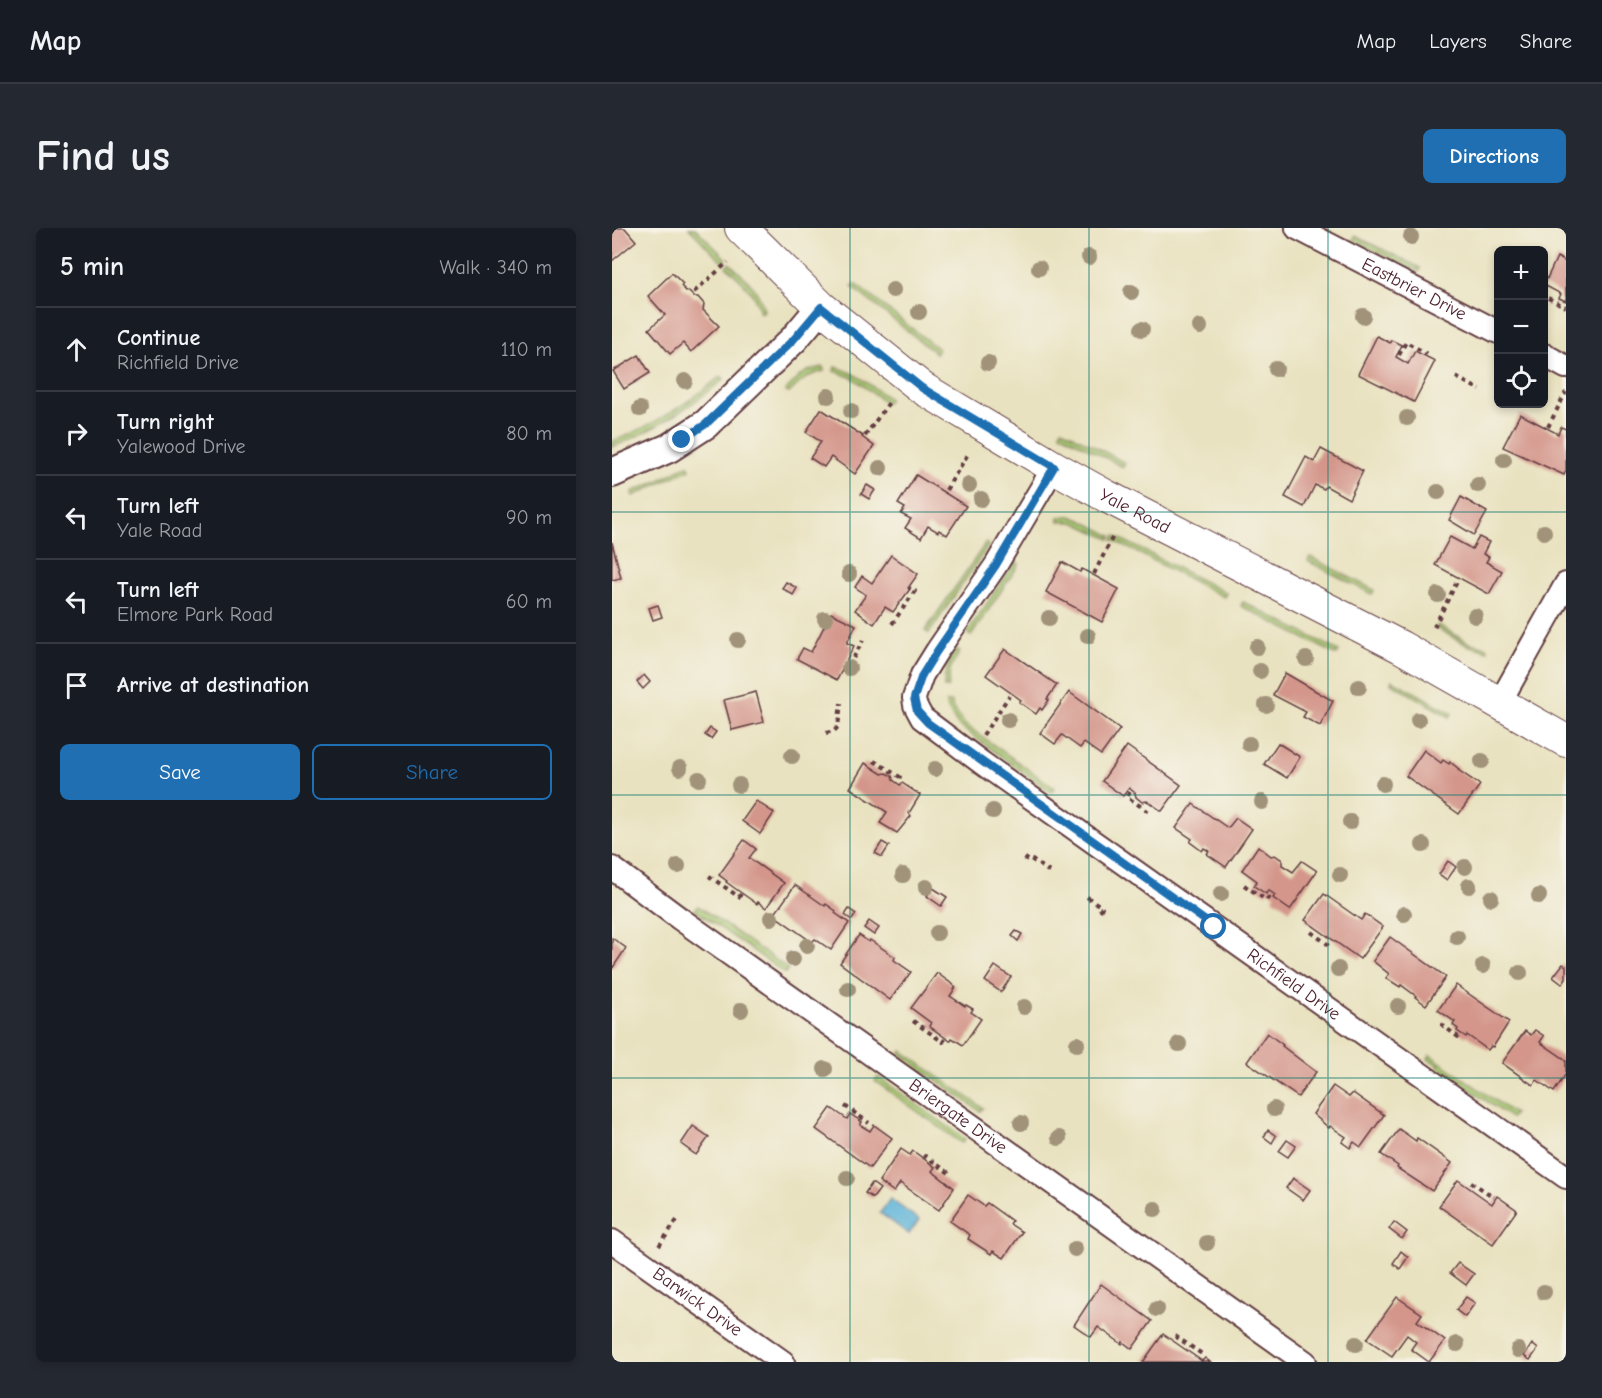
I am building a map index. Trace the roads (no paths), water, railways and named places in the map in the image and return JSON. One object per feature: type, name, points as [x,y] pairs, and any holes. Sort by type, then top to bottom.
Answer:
[{"type":"main road","name":"Yale Road","points":[[741,228],[821,307],[922,388],[1106,496],[1391,642],[1566,741]]},
{"type":"street","name":"Eastbrier Drive","points":[[1297,228],[1494,330]]},
{"type":"street","points":[[612,473],[669,448],[706,424],[794,339],[821,307]]},
{"type":"street","points":[[1548,357],[1566,367]]},
{"type":"street","name":"Richfield Drive","points":[[1054,467],[996,565],[922,675],[914,698],[922,717],[982,763],[1566,1178]]},
{"type":"street","points":[[1500,702],[1566,584]]},
{"type":"street","name":"Briergate Drive","points":[[612,868],[679,918],[1305,1362]]},
{"type":"street","name":"Barwick Drive","points":[[612,1241],[783,1362]]},
{"type":"water","points":[[890,1199],[919,1220],[909,1234],[880,1213]]}]
